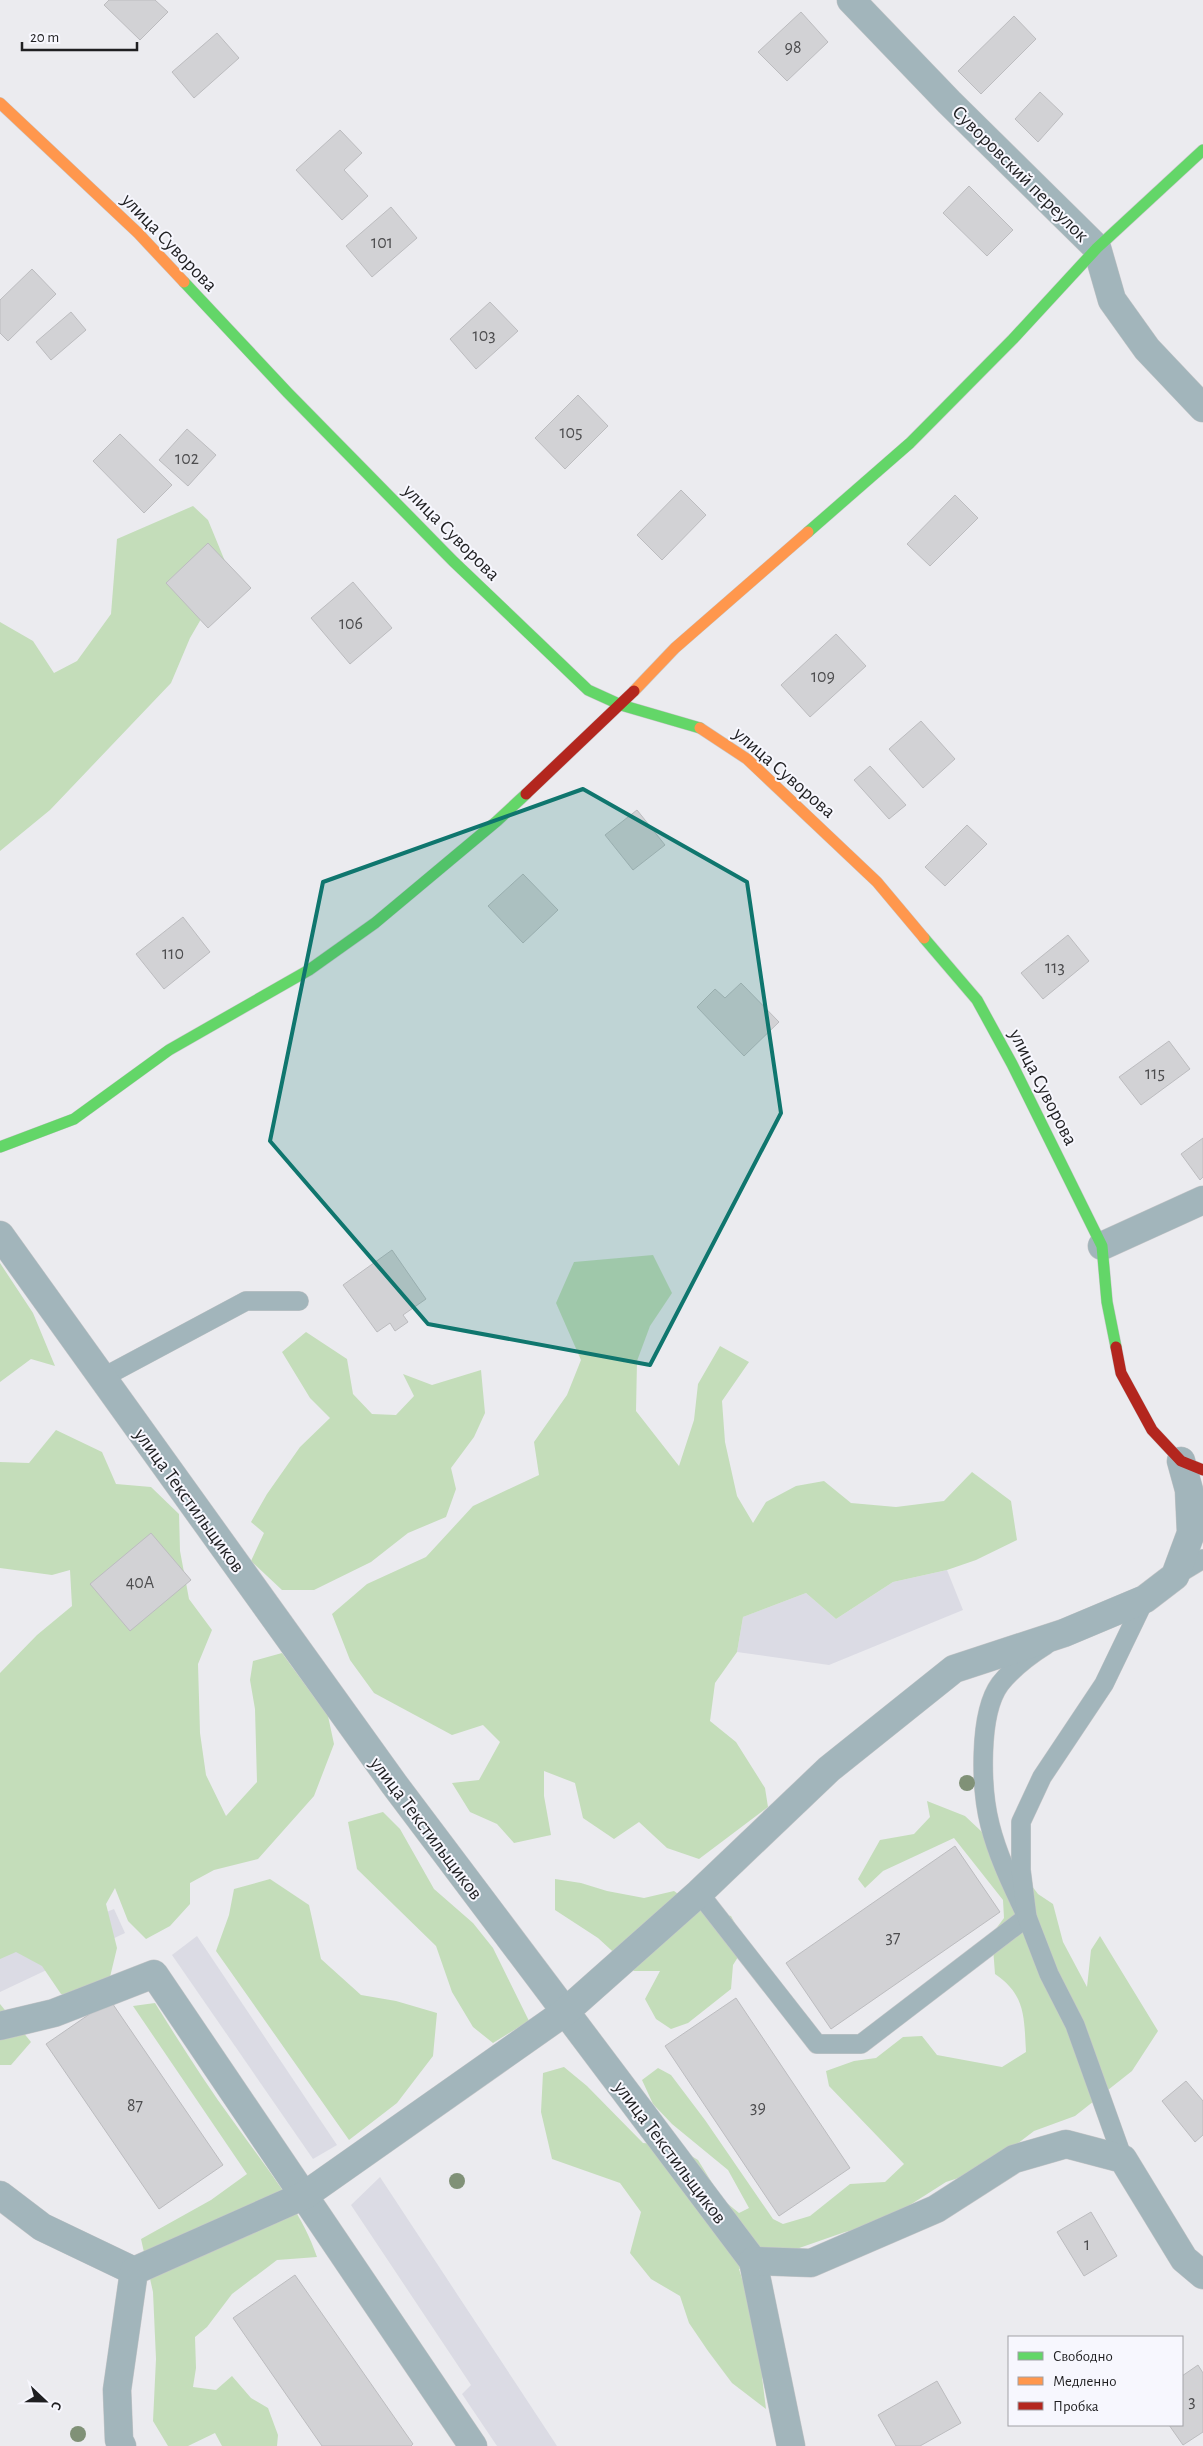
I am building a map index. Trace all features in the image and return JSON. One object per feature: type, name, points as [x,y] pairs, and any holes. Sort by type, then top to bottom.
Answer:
[{"type":"street","name":"Суворовский переулок","points":[[852,0],[949,102],[1097,248],[1112,300],[1147,350],[1203,408]]},
{"type":"street","name":"улица Суворова","points":[[0,103],[138,234],[288,393],[453,561],[588,690],[622,705],[705,730],[712,734],[747,759],[877,882],[977,1000],[1012,1064],[1102,1246],[1107,1302],[1121,1373],[1152,1430],[1192,1465]]},
{"type":"street","points":[[0,1147],[74,1120],[170,1050],[309,970],[375,922],[497,821],[622,705],[676,648],[910,443],[1013,340],[1097,248],[1203,150]]},
{"type":"street","points":[[1102,1246],[1203,1200]]},
{"type":"street","name":"улица Текстильщиков","points":[[0,1235],[394,1784],[753,2261],[791,2446]]},
{"type":"street","points":[[134,2272],[305,2195],[565,2012],[700,1893],[829,1769],[954,1669],[1064,1632],[1145,1599],[1175,1576],[1191,1533],[1190,1490],[1192,1465]]},
{"type":"street","points":[[0,2026],[54,2013],[154,1974],[473,2446]]},
{"type":"street","points":[[753,2261],[811,2263],[936,2209],[1014,2159],[1066,2144],[1123,2158],[1184,2259],[1203,2275]]},
{"type":"street","points":[[0,2195],[42,2227],[134,2272]]},
{"type":"street","points":[[122,2446],[119,2440],[117,2390],[134,2272]]},
{"type":"lane","points":[[102,1378],[246,1301],[299,1301]]},
{"type":"lane","points":[[1175,1576],[1203,1559]]},
{"type":"lane","points":[[1027,1917],[1021,1870],[1021,1822],[1042,1777],[1104,1684],[1145,1599]]},
{"type":"lane","points":[[1064,1632],[1031,1655],[1000,1685],[987,1714],[983,1755],[990,1824],[1002,1864],[1027,1917],[1049,1974],[1075,2025],[1123,2158]]},
{"type":"lane","points":[[700,1893],[817,2044],[862,2044],[1027,1917]]},
{"type":"highlighted area","points":[[583,789],[747,882],[781,1113],[650,1365],[428,1324],[270,1141],[323,882]]},
{"type":"shaded area","points":[[947,1570],[963,1610],[829,1665],[737,1652],[743,1617],[806,1593],[836,1619],[893,1582]]},
{"type":"shaded area","points":[[114,1909],[125,1933],[0,1992],[0,1954]]},
{"type":"shaded area","points":[[197,1936],[337,2145],[313,2159],[172,1955]]},
{"type":"shaded area","points":[[380,2177],[557,2446],[497,2446],[462,2394],[471,2385],[351,2205]]},
{"type":"green space","points":[[193,506],[208,520],[229,571],[190,638],[171,683],[50,810],[0,851],[0,622],[33,641],[54,673],[77,661],[111,614],[117,539]]},
{"type":"green space","points":[[653,1255],[672,1293],[650,1326],[637,1361],[636,1411],[679,1466],[694,1420],[698,1384],[720,1346],[749,1362],[722,1401],[725,1442],[737,1496],[753,1523],[766,1502],[796,1486],[824,1481],[851,1503],[896,1507],[944,1501],[972,1472],[1011,1501],[1017,1540],[976,1560],[947,1570],[893,1582],[836,1619],[806,1593],[743,1617],[737,1652],[715,1683],[710,1721],[736,1742],[765,1788],[768,1807],[699,1859],[667,1848],[639,1822],[614,1839],[583,1818],[575,1783],[544,1771],[544,1796],[551,1835],[514,1843],[497,1824],[470,1812],[452,1783],[479,1780],[500,1742],[483,1725],[452,1735],[374,1693],[350,1660],[332,1614],[367,1584],[426,1557],[473,1506],[539,1475],[534,1442],[567,1395],[581,1360],[556,1303],[574,1262]]},
{"type":"green space","points":[[0,1263],[33,1313],[55,1366],[31,1359],[0,1382]]},
{"type":"green space","points":[[306,1332],[347,1359],[353,1394],[372,1414],[396,1415],[414,1396],[403,1374],[432,1385],[481,1370],[485,1413],[474,1437],[451,1468],[456,1489],[446,1517],[408,1533],[371,1562],[314,1590],[282,1590],[251,1561],[264,1533],[251,1522],[267,1494],[300,1447],[330,1418],[310,1398],[282,1352]]},
{"type":"green space","points":[[56,1430],[102,1452],[116,1484],[151,1487],[179,1514],[180,1551],[189,1599],[212,1630],[198,1664],[200,1733],[206,1775],[226,1816],[257,1782],[255,1709],[250,1680],[253,1661],[282,1653],[328,1716],[334,1744],[314,1796],[258,1859],[214,1870],[190,1883],[190,1904],[170,1926],[146,1939],[128,1921],[115,1888],[106,1904],[117,1948],[110,1977],[85,1996],[61,1994],[42,1966],[16,1952],[0,1959],[0,1673],[37,1635],[72,1606],[70,1570],[52,1575],[0,1568],[0,1462],[29,1463]]},
{"type":"green space","points":[[927,1801],[965,1816],[1013,1861],[1038,1894],[1053,1904],[1063,1942],[1087,1987],[1091,1950],[1100,1936],[1158,2031],[1132,2071],[1075,2116],[1034,2131],[983,2170],[946,2182],[880,2224],[845,2232],[739,2269],[762,2342],[762,2377],[766,2409],[732,2383],[689,2323],[680,2296],[651,2279],[630,2253],[641,2212],[620,2183],[552,2159],[541,2112],[543,2073],[564,2067],[587,2086],[643,2143],[675,2146],[698,2160],[722,2199],[739,2213],[749,2208],[728,2170],[672,2124],[653,2104],[642,2080],[658,2068],[671,2075],[705,2120],[773,2219],[783,2224],[810,2216],[850,2184],[885,2182],[904,2164],[829,2086],[826,2071],[854,2061],[876,2058],[903,2037],[922,2036],[937,2055],[1002,2067],[1026,2052],[1025,2028],[1018,1999],[1013,1990],[995,1974],[992,1934],[1004,1918],[1003,1900],[954,1838],[883,1871],[865,1888],[858,1879],[880,1840],[914,1834],[930,1817]]},
{"type":"green space","points":[[383,1812],[400,1829],[434,1889],[473,1923],[493,1948],[529,2021],[493,2043],[473,2027],[452,1992],[436,1946],[357,1869],[348,1822]]},
{"type":"green space","points":[[270,1879],[309,1905],[321,1959],[361,1995],[396,2001],[437,2013],[433,2056],[397,2103],[349,2140],[216,1951],[229,1915],[234,1889]]},
{"type":"green space","points":[[555,1879],[581,1883],[607,1891],[644,1898],[674,1891],[696,1907],[731,1916],[746,1944],[733,1965],[731,1989],[688,2023],[671,2029],[656,2019],[645,1999],[660,1971],[634,1971],[598,1938],[555,1910]]},
{"type":"green space","points":[[155,2003],[183,2048],[291,2203],[310,2239],[317,2257],[277,2260],[232,2294],[207,2327],[195,2337],[196,2368],[193,2387],[216,2390],[232,2376],[251,2398],[268,2408],[278,2435],[277,2446],[222,2446],[215,2433],[188,2446],[168,2446],[153,2421],[156,2359],[153,2292],[141,2239],[211,2200],[247,2174],[133,2006]]},
{"type":"green space","points":[[0,2004],[31,2042],[11,2065],[0,2065]]},
{"type":"building","points":[[109,0],[155,0],[168,12],[140,40],[104,5]]},
{"type":"building","points":[[801,12],[828,42],[787,81],[758,52]]},
{"type":"building","points":[[1014,16],[1036,39],[981,94],[958,71]]},
{"type":"building","points":[[217,33],[239,58],[194,98],[172,72]]},
{"type":"building","points":[[1040,92],[1063,114],[1038,142],[1015,119]]},
{"type":"building","points":[[340,130],[362,153],[344,170],[368,196],[342,220],[296,170]]},
{"type":"building","points":[[969,186],[1013,230],[987,256],[943,213]]},
{"type":"building","points":[[391,207],[417,238],[372,277],[346,246]]},
{"type":"building","points":[[32,269],[56,294],[8,341],[0,333],[0,300]]},
{"type":"building","points":[[490,302],[518,331],[476,369],[450,339]]},
{"type":"building","points":[[71,312],[86,330],[51,360],[36,342]]},
{"type":"building","points":[[578,395],[608,426],[565,469],[535,438]]},
{"type":"building","points":[[187,429],[216,455],[188,486],[159,460]]},
{"type":"building","points":[[120,434],[172,485],[144,513],[93,461]]},
{"type":"building","points":[[681,490],[706,515],[662,560],[637,535]]},
{"type":"building","points":[[955,495],[978,518],[930,566],[907,544]]},
{"type":"building","points":[[208,543],[251,588],[208,628],[166,583]]},
{"type":"building","points":[[353,582],[392,628],[350,664],[311,618]]},
{"type":"building","points":[[836,634],[866,666],[810,717],[781,685]]},
{"type":"building","points":[[921,721],[955,759],[923,788],[889,749]]},
{"type":"building","points":[[870,766],[906,805],[889,819],[854,780]]},
{"type":"building","points":[[637,810],[665,845],[633,870],[605,835]]},
{"type":"building","points":[[967,825],[987,844],[945,886],[925,867]]},
{"type":"building","points":[[523,874],[558,910],[523,943],[488,906]]},
{"type":"building","points":[[183,917],[210,952],[164,989],[136,954]]},
{"type":"building","points":[[1068,935],[1089,961],[1043,999],[1021,973]]},
{"type":"building","points":[[741,983],[779,1022],[744,1056],[697,1007],[715,989],[725,998]]},
{"type":"building","points":[[1169,1041],[1190,1069],[1141,1105],[1119,1077]]},
{"type":"building","points":[[1203,1138],[1203,1177],[1200,1180],[1181,1154]]},
{"type":"building","points":[[392,1250],[426,1299],[403,1315],[408,1322],[395,1331],[390,1323],[377,1332],[343,1285]]},
{"type":"building","points":[[151,1533],[191,1580],[130,1631],[90,1584]]},
{"type":"building","points":[[955,1846],[1000,1912],[831,2029],[786,1963]]},
{"type":"building","points":[[736,1998],[850,2168],[779,2216],[665,2046]]},
{"type":"building","points":[[110,2000],[223,2165],[159,2209],[46,2044]]},
{"type":"building","points":[[1186,2081],[1203,2101],[1203,2135],[1195,2142],[1162,2101]]},
{"type":"building","points":[[1091,2212],[1117,2256],[1084,2276],[1057,2232]]},
{"type":"building","points":[[295,2275],[413,2444],[411,2446],[322,2446],[233,2318]]},
{"type":"building","points":[[1198,2365],[1203,2373],[1203,2432],[1183,2445],[1170,2426],[1183,2426],[1183,2375]]},
{"type":"building","points":[[937,2381],[961,2423],[920,2446],[896,2446],[878,2415]]},
{"type":"traffic: fast","points":[[808,532],[910,443],[1013,339],[1097,248],[1203,150]]},
{"type":"traffic: fast","points":[[184,282],[288,393],[453,561],[588,690],[621,705],[700,728]]},
{"type":"traffic: fast","points":[[0,1147],[74,1119],[169,1050],[309,970],[375,923],[497,821],[526,794]]},
{"type":"traffic: fast","points":[[924,938],[977,1000],[1012,1064],[1102,1246],[1107,1302],[1116,1347]]},
{"type":"traffic: slow","points":[[0,103],[138,233],[184,282]]},
{"type":"traffic: slow","points":[[634,691],[675,648],[808,532]]},
{"type":"traffic: slow","points":[[700,728],[747,759],[877,882],[924,938]]},
{"type":"traffic: jam","points":[[526,794],[634,691]]},
{"type":"traffic: jam","points":[[1116,1347],[1121,1373],[1152,1430],[1181,1461],[1203,1470]]}]
